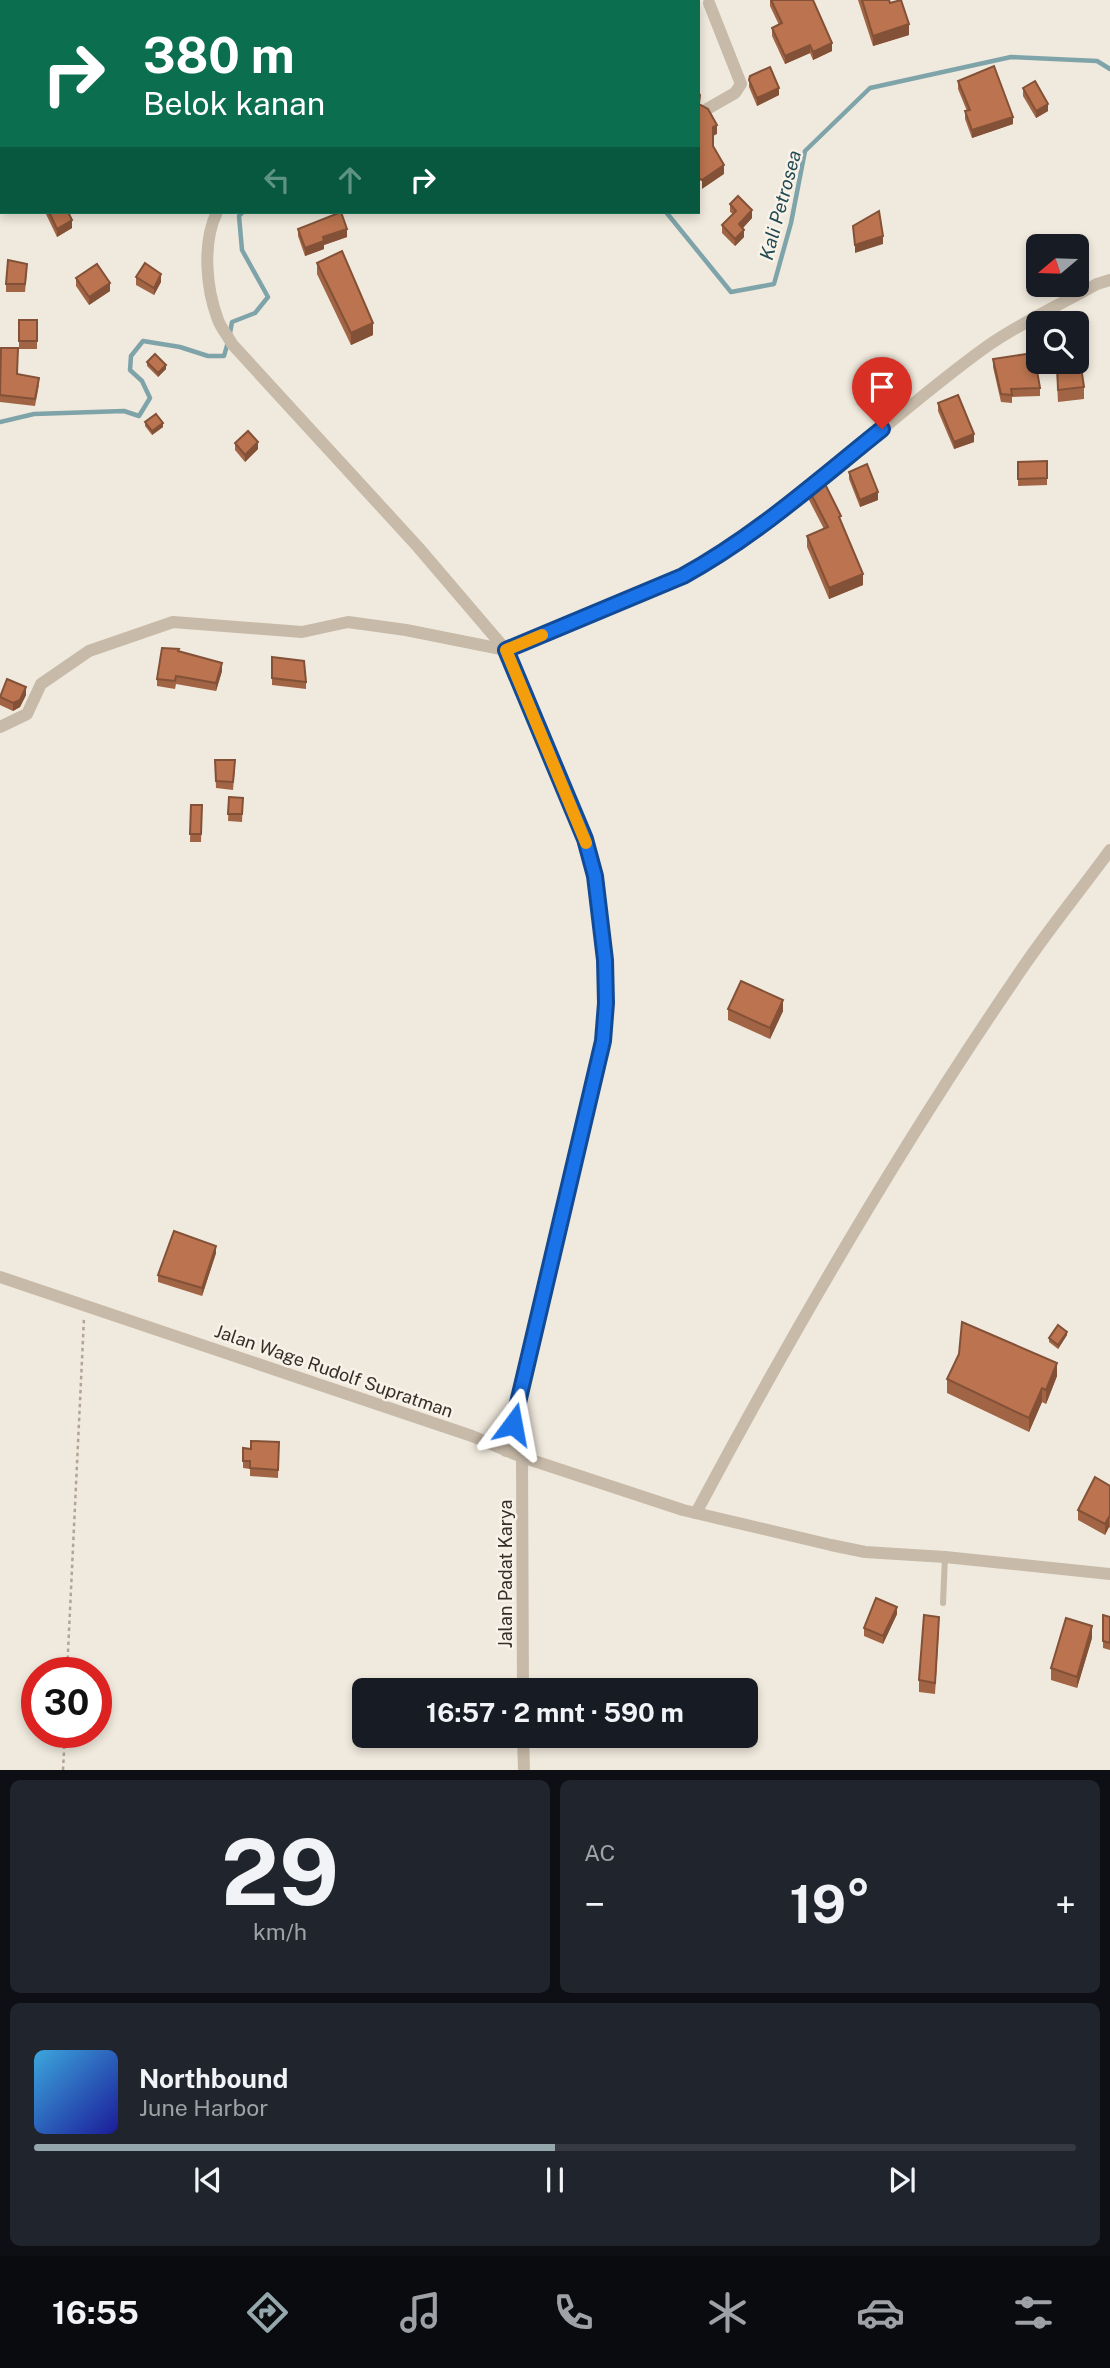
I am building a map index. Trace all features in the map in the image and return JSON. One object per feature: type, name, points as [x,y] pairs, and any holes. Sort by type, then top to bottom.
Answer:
[{"type":"street","points":[[706,5],[741,84],[735,93],[707,109]]},
{"type":"street","points":[[216,214],[206,251],[218,322],[232,344],[418,547],[506,650],[589,851],[595,876],[601,916],[606,1003],[603,1041],[506,1451]]},
{"type":"street","points":[[0,727],[27,713],[41,684],[89,651],[173,622],[302,632],[348,622],[406,630],[506,650],[683,576],[708,562],[759,528],[987,346],[1097,284],[1110,280]]},
{"type":"street","points":[[696,1513],[749,1414],[881,1187],[1014,980],[1110,850]]},
{"type":"street","name":"Jalan Wage Rudolf Supratman","points":[[0,1277],[472,1436],[522,1457],[696,1513],[865,1552],[945,1557],[1110,1574]]},
{"type":"street","name":"Jalan Padat Karya","points":[[522,1457],[523,1678]]},
{"type":"street","points":[[523,1748],[524,1769]]},
{"type":"lane","points":[[943,1603],[945,1557]]},
{"type":"path","points":[[69,1657],[85,1304]]},
{"type":"path","points":[[63,1769],[64,1748]]},
{"type":"building","points":[[771,0],[813,0],[832,43],[813,52],[810,45],[785,56],[772,28],[782,23]]},
{"type":"building","points":[[862,0],[889,0],[890,3],[901,0],[909,24],[873,36]]},
{"type":"building","points":[[994,66],[1013,117],[972,130],[965,111],[970,110],[958,81]]},
{"type":"building","points":[[770,67],[779,88],[757,98],[749,80],[750,76]]},
{"type":"building","points":[[1035,81],[1048,104],[1036,111],[1023,88]]},
{"type":"building","points":[[700,105],[708,109],[717,125],[713,127],[713,146],[724,165],[702,180]]},
{"type":"building","points":[[738,196],[752,210],[739,224],[744,230],[735,239],[722,225],[736,211],[730,204]]},
{"type":"building","points":[[879,211],[883,236],[855,245],[853,226]]},
{"type":"building","points":[[50,214],[69,214],[72,220],[57,229]]},
{"type":"building","points":[[342,214],[347,229],[323,237],[324,241],[305,248],[298,229]]},
{"type":"building","points":[[342,251],[373,323],[351,333],[317,263]]},
{"type":"building","points":[[8,260],[27,264],[25,284],[6,284]]},
{"type":"building","points":[[145,263],[161,274],[154,288],[136,277]]},
{"type":"building","points":[[97,264],[110,283],[89,297],[76,278]]},
{"type":"building","points":[[19,320],[37,320],[37,341],[19,341]]},
{"type":"building","points":[[1,348],[18,348],[17,374],[39,378],[35,399],[0,395]]},
{"type":"building","points":[[155,354],[166,365],[158,373],[147,362]]},
{"type":"building","points":[[1026,354],[1026,374],[1038,374],[1040,388],[1011,389],[1012,395],[1001,394],[993,359]]},
{"type":"building","points":[[1057,374],[1082,374],[1084,387],[1058,390]]},
{"type":"building","points":[[958,395],[974,434],[954,442],[938,403]]},
{"type":"building","points":[[156,414],[163,423],[152,431],[145,422]]},
{"type":"building","points":[[248,431],[258,442],[245,455],[235,443]]},
{"type":"building","points":[[1047,461],[1047,478],[1018,479],[1018,462]]},
{"type":"building","points":[[867,464],[878,492],[860,500],[849,472]]},
{"type":"building","points":[[824,482],[841,516],[839,517],[863,574],[829,588],[807,536],[828,527],[809,490]]},
{"type":"building","points":[[162,648],[179,649],[178,651],[222,663],[216,683],[176,676],[175,681],[157,679]]},
{"type":"building","points":[[272,657],[304,661],[306,682],[272,678]]},
{"type":"building","points":[[7,679],[26,687],[20,700],[13,703],[0,697]]},
{"type":"building","points":[[215,760],[235,760],[233,782],[216,781]]},
{"type":"building","points":[[229,797],[243,798],[242,814],[228,814]]},
{"type":"building","points":[[191,805],[202,805],[201,834],[190,834]]},
{"type":"building","points":[[741,981],[783,1000],[770,1028],[728,1009]]},
{"type":"building","points":[[174,1231],[216,1246],[202,1288],[158,1275]]},
{"type":"building","points":[[962,1322],[1057,1363],[1046,1390],[1042,1388],[1029,1418],[947,1379],[959,1354]]},
{"type":"building","points":[[1058,1325],[1067,1332],[1058,1345],[1049,1338]]},
{"type":"building","points":[[251,1441],[279,1442],[278,1470],[250,1468],[250,1461],[243,1461],[243,1448],[251,1449]]},
{"type":"building","points":[[1095,1477],[1110,1486],[1110,1518],[1105,1524],[1078,1510]]},
{"type":"building","points":[[876,1598],[897,1607],[883,1636],[864,1628]]},
{"type":"building","points":[[924,1615],[939,1617],[935,1683],[919,1680]]},
{"type":"building","points":[[1103,1615],[1110,1617],[1110,1643],[1103,1641]]},
{"type":"building","points":[[1066,1618],[1092,1626],[1077,1677],[1051,1668]]},
{"type":"waterway","name":"Kali Petrosea","points":[[668,214],[731,292],[774,284],[791,223],[805,151],[870,88],[1011,57],[1097,61],[1110,69]]},
{"type":"waterway","points":[[230,333],[232,322],[255,313],[268,297],[242,250],[241,214]]},
{"type":"waterway","points":[[0,422],[34,414],[124,411],[139,416],[150,398],[142,381],[130,370],[131,356],[143,341],[180,347],[208,356],[224,356],[228,342]]},
{"type":"slow traffic","points":[[542,635],[506,650],[586,843]]},
{"type":"route","points":[[513,1424],[603,1041],[606,1003],[601,916],[595,876],[585,839],[506,650],[683,576],[708,562],[759,528],[882,429]]}]
